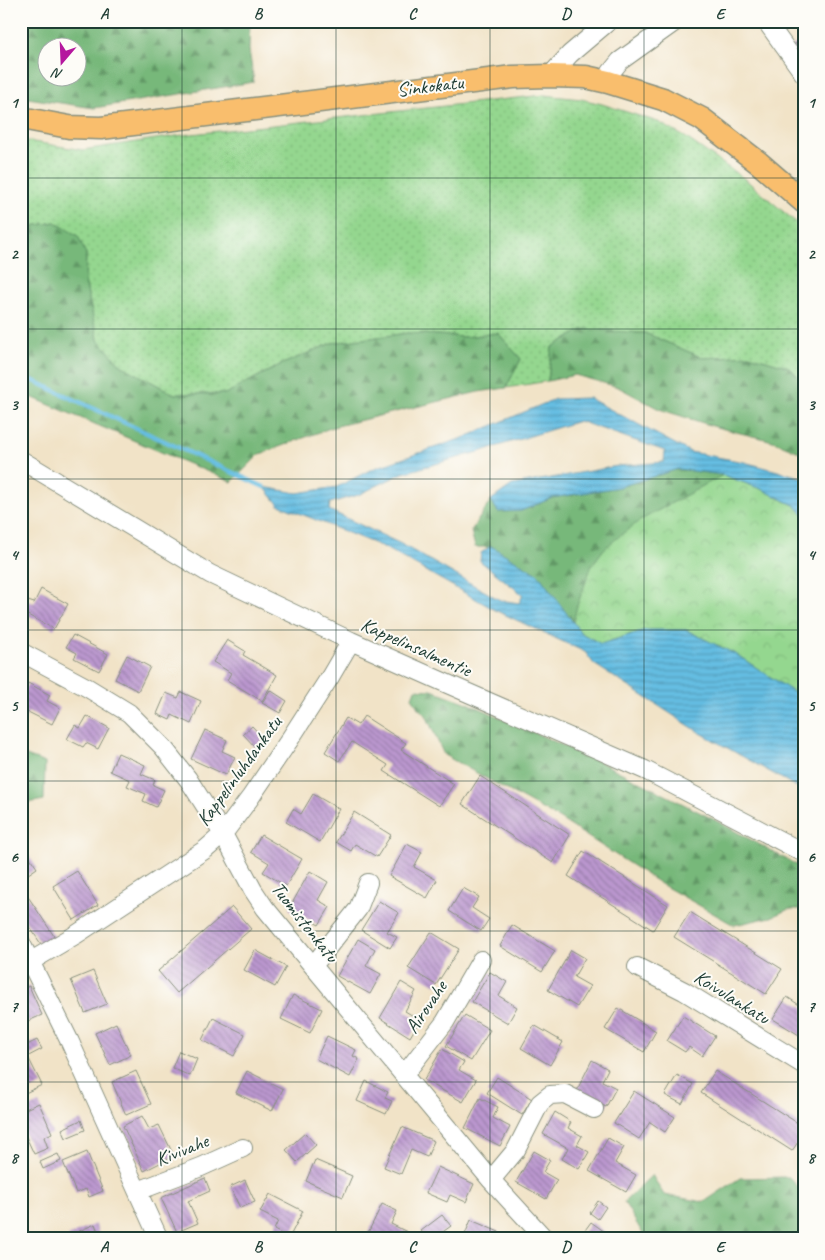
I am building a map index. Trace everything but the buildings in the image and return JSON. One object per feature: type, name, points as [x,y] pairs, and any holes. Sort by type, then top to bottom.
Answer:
[{"type":"main road","name":"Sinkokatu","points":[[21,118],[69,127],[101,128],[470,81],[550,76],[586,78],[608,82],[663,99],[702,119],[759,163],[804,202]]},
{"type":"street","points":[[550,76],[570,54],[609,21]]},
{"type":"street","points":[[608,82],[611,72],[620,61],[676,21]]},
{"type":"street","points":[[766,21],[804,74]]},
{"type":"street","name":"Kappelinsalmentie","points":[[21,460],[210,574],[351,641],[645,770],[804,854]]},
{"type":"street","name":"Kappelinluhdankatu","points":[[26,965],[77,934],[206,849],[223,834],[288,742],[351,641]]},
{"type":"street","name":"Tuomistonkatu","points":[[21,652],[88,688],[129,713],[163,747],[188,779],[223,834],[253,890],[265,908],[492,1180],[545,1239]]},
{"type":"street","points":[[312,966],[358,909],[368,883]]},
{"type":"street","points":[[21,943],[26,965],[70,1042],[159,1239]]},
{"type":"street","name":"Airovahe","points":[[404,1075],[445,1022],[481,960]]},
{"type":"street","name":"Koivulankatu","points":[[636,967],[684,991],[804,1065]]},
{"type":"street","points":[[492,1180],[516,1150],[540,1103],[550,1095],[565,1094],[594,1109]]},
{"type":"street","name":"Kivivahe","points":[[138,1191],[201,1167],[243,1148]]},
{"type":"green space","points":[[21,21],[250,21],[249,50],[254,82],[94,108],[21,97]]},
{"type":"green space","points":[[544,95],[581,99],[658,122],[685,137],[746,180],[804,229],[804,383],[789,367],[749,355],[703,358],[645,333],[552,347],[548,381],[506,388],[521,359],[498,333],[465,337],[408,333],[332,343],[280,365],[225,394],[174,394],[122,366],[98,340],[85,281],[86,254],[55,222],[21,228],[21,140],[83,150],[183,135]]},
{"type":"green space","points":[[55,222],[78,236],[86,254],[85,281],[98,340],[122,366],[174,394],[225,394],[280,365],[332,343],[408,333],[465,337],[498,333],[521,359],[506,388],[478,392],[333,427],[260,454],[232,482],[31,397],[21,391],[21,228]]},
{"type":"green space","points":[[583,329],[645,333],[703,358],[749,355],[789,367],[804,383],[804,454],[773,441],[716,427],[659,409],[618,387],[575,375],[548,381],[552,347]]},
{"type":"green space","points":[[678,469],[723,475],[641,520],[604,549],[592,565],[573,623],[538,574],[491,547],[475,547],[471,531],[491,500],[498,512],[521,511],[552,498],[619,487]]},
{"type":"green space","points":[[723,475],[761,489],[796,506],[804,516],[804,699],[737,655],[686,630],[645,630],[601,644],[581,633],[573,623],[592,565],[604,549],[641,520]]},
{"type":"green space","points":[[415,689],[432,690],[468,703],[598,761],[713,819],[804,869],[804,909],[789,909],[771,917],[734,925],[661,884],[560,819],[444,755],[426,715],[418,708],[412,697]]},
{"type":"green space","points":[[21,754],[45,763],[44,800],[21,804]]},
{"type":"green space","points":[[652,1175],[664,1195],[704,1202],[740,1178],[789,1177],[804,1194],[804,1239],[646,1239],[624,1202]]},
{"type":"water","points":[[589,398],[690,452],[744,462],[804,478],[804,516],[796,506],[761,489],[723,475],[678,469],[619,487],[552,498],[521,511],[498,512],[491,500],[512,485],[618,466],[664,462],[665,451],[579,421],[403,473],[358,495],[330,503],[329,510],[401,544],[500,600],[519,603],[523,595],[480,561],[481,553],[491,546],[538,574],[581,633],[601,644],[645,630],[686,630],[737,655],[804,699],[804,791],[699,732],[594,664],[585,652],[497,611],[383,547],[279,505],[264,487],[297,493],[337,487],[372,469],[463,438],[555,399]]},
{"type":"waterway","points":[[21,375],[264,487]]}]
